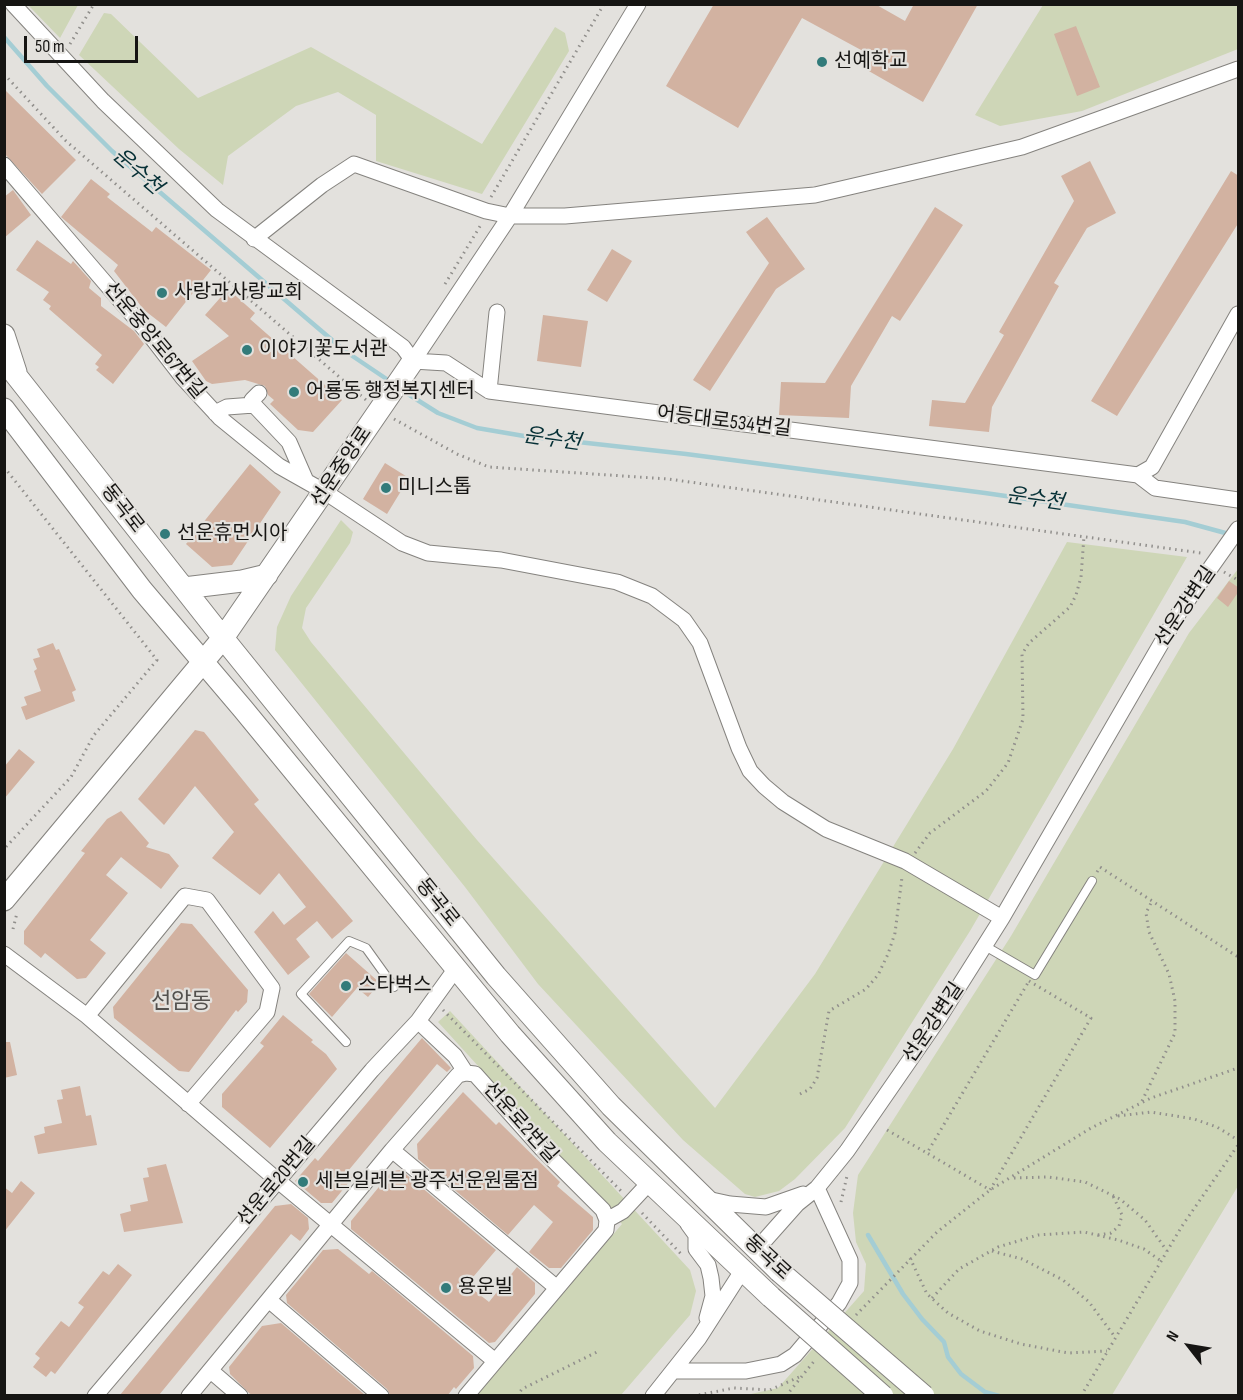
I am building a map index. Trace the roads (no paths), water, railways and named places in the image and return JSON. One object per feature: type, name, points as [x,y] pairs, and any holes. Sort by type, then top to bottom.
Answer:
[{"type":"main road","points":[[4,335],[11,368]]},
{"type":"main road","name":"선운중앙로","points":[[11,906],[223,638],[411,364]]},
{"type":"main road","name":"동곡로","points":[[11,368],[223,638],[496,976],[611,1106],[757,1250],[924,1395]]},
{"type":"main road","name":"동곡로","points":[[4,409],[69,496],[202,663],[457,967],[510,1034],[599,1134],[742,1271],[883,1395]]},
{"type":"main road","points":[[4,427],[69,496]]},
{"type":"main road","points":[[184,588],[231,583],[267,575]]},
{"type":"street","points":[[13,4],[158,156],[217,210],[403,347],[411,364]]},
{"type":"street","name":"선운중앙로","points":[[411,364],[510,216],[638,4]]},
{"type":"street","points":[[254,239],[322,185],[354,164],[486,211],[510,216],[565,216],[815,195],[1022,147],[1239,69]]},
{"type":"street","name":"선운중앙로67번길","points":[[4,165],[141,325],[183,378],[215,413],[279,466],[325,492],[402,543],[428,554],[501,560],[617,582],[652,596],[684,620],[700,643],[739,748],[750,771],[764,786],[783,802],[826,830],[905,861],[1002,918]]},
{"type":"street","points":[[489,391],[497,312]]},
{"type":"street","points":[[1138,475],[1152,467],[1239,314]]},
{"type":"street","name":"어등대로534번길","points":[[411,364],[447,363],[489,391],[1138,475],[1155,488],[1239,500]]},
{"type":"street","points":[[215,413],[226,407],[257,399],[289,442],[306,481]]},
{"type":"street","name":"선운강변길","points":[[757,1250],[797,1204],[817,1188],[854,1142],[985,946],[1174,621],[1239,529]]},
{"type":"street","points":[[87,1016],[185,896],[207,900],[272,988],[267,1012],[188,1104]]},
{"type":"street","points":[[4,954],[87,1016],[331,1225],[495,1361]]},
{"type":"street","name":"선운로20번길","points":[[97,1395],[278,1180],[418,1021],[457,967]]},
{"type":"street","points":[[418,1021],[455,1056],[466,1072]]},
{"type":"street","name":"선운로2번길","points":[[189,1395],[270,1301],[392,1150],[458,1075],[466,1072],[475,1074],[542,1149],[603,1210],[607,1220]]},
{"type":"street","points":[[392,1150],[556,1288]]},
{"type":"street","points":[[466,1395],[606,1230],[607,1220],[623,1211],[650,1182]]},
{"type":"street","points":[[673,1371],[746,1371],[781,1364],[795,1354],[839,1303],[850,1283],[850,1260],[817,1188],[766,1207],[730,1204],[704,1198]]},
{"type":"street","points":[[670,1201],[696,1235],[696,1248],[708,1266],[711,1278],[710,1310],[699,1338]]},
{"type":"street","points":[[652,1395],[699,1338],[742,1271]]},
{"type":"street","points":[[270,1301],[381,1395]]},
{"type":"street","points":[[211,1371],[240,1395]]},
{"type":"lane","points":[[985,946],[1035,975],[1092,881]]},
{"type":"lane","points":[[346,1042],[301,994],[349,941],[366,948],[394,987]]},
{"type":"waterway","name":"운수천","points":[[4,37],[47,86],[112,151],[345,351],[391,382]]},
{"type":"waterway","name":"운수천","points":[[400,389],[438,413],[477,428],[524,436],[686,454],[985,493],[1185,522],[1229,534]]},
{"type":"waterway","points":[[868,1235],[903,1294],[944,1342],[948,1357],[961,1374],[985,1392],[999,1396]]},
{"type":"place","name":"선예학교","points":[[822,62]]},
{"type":"place","name":"사랑과사랑교회","points":[[162,293]]},
{"type":"place","name":"이야기꽃도서관","points":[[247,350]]},
{"type":"place","name":"어룡동 행정복지센터","points":[[294,392]]},
{"type":"place","name":"미니스톱","points":[[386,488]]},
{"type":"place","name":"선운휴먼시아","points":[[165,534]]},
{"type":"place","name":"스타벅스","points":[[346,986]]},
{"type":"place","name":"세븐일레븐 광주선운원룸점","points":[[303,1182]]},
{"type":"place","name":"용운빌","points":[[446,1288]]},
{"type":"district","name":"선암동","points":[[181,1002]]}]
